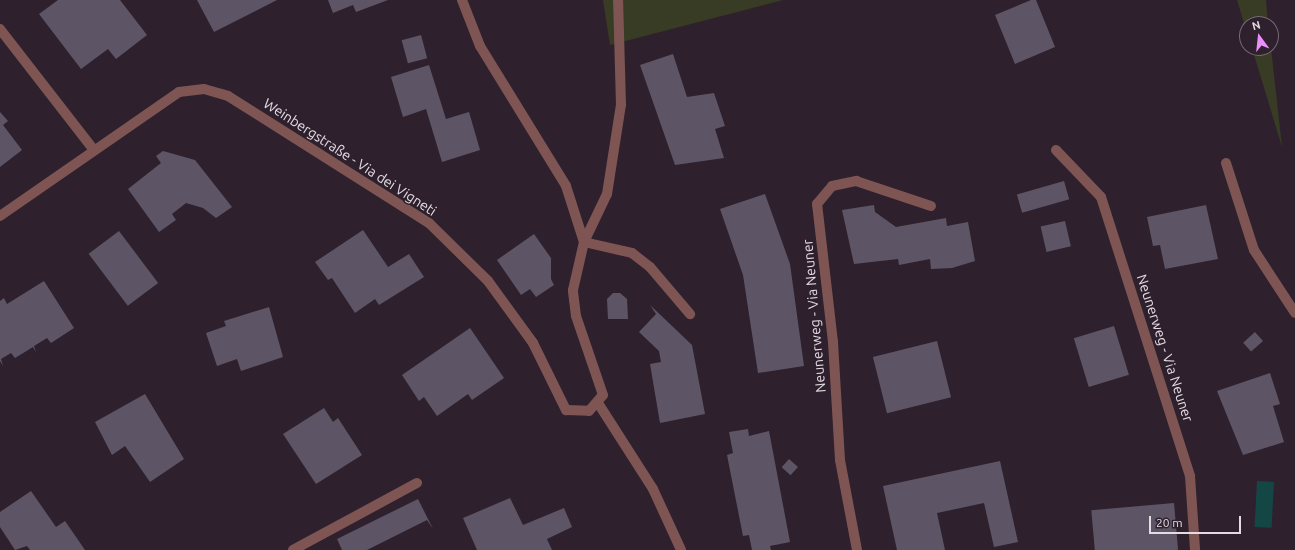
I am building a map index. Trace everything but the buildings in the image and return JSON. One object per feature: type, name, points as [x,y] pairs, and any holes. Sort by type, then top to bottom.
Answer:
[{"type":"street","points":[[462,0],[480,46],[566,186],[584,242]]},
{"type":"street","points":[[618,0],[621,105],[607,194],[584,242],[573,290],[576,316],[600,379],[603,395],[598,403],[653,489],[681,550]]},
{"type":"street","points":[[0,29],[94,150]]},
{"type":"street","name":"Weinbergstraße - Via dei Vigneti","points":[[0,216],[179,92],[204,89],[228,96],[429,224],[488,281],[533,343],[566,410],[589,411],[598,403]]},
{"type":"street","name":"Neunerweg - Via Neuner","points":[[1056,150],[1101,197],[1190,476],[1196,550]]},
{"type":"street","points":[[1226,163],[1243,226],[1254,250],[1295,313]]},
{"type":"street","name":"Neunerweg - Via Neuner","points":[[857,550],[840,460],[833,342],[817,204],[832,186],[856,181],[931,206]]},
{"type":"street","points":[[584,242],[632,253],[650,267],[690,314]]},
{"type":"street","points":[[293,550],[417,483]]},
{"type":"shaded area","points":[[603,0],[783,0],[610,45]]},
{"type":"shaded area","points":[[1237,0],[1266,0],[1267,16],[1242,16]]},
{"type":"shaded area","points":[[1254,56],[1272,56],[1282,147]]},
{"type":"shaded area","points":[[1257,481],[1274,482],[1272,528],[1255,527]]}]
